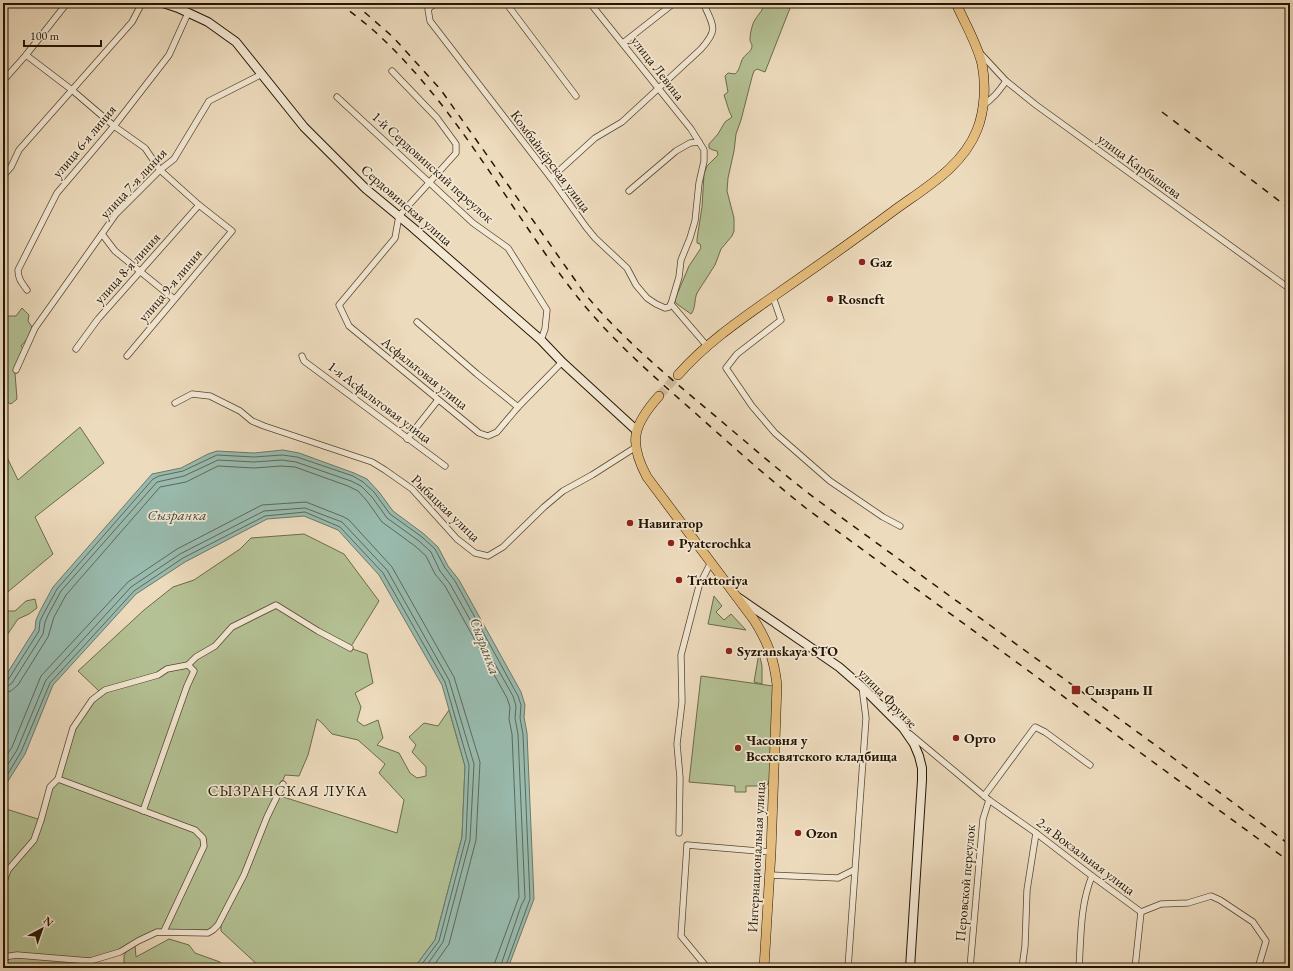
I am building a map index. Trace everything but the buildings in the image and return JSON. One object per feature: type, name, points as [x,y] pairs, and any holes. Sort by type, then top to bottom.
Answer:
[{"type":"main road","points":[[678,375],[707,346],[740,319],[880,220],[960,159],[977,130],[982,106],[984,85],[982,64],[956,3]]},
{"type":"main road","points":[[636,430],[641,417],[659,396]]},
{"type":"main road","name":"Интернациональная улица","points":[[636,430],[636,447],[639,462],[647,477],[760,628],[772,653],[777,685],[770,875],[764,968]]},
{"type":"street","points":[[3,80],[26,55],[67,3]]},
{"type":"street","points":[[3,176],[11,167],[19,150],[132,22],[142,3]]},
{"type":"street","name":"Сердовинская улица","points":[[163,3],[208,22],[236,42],[304,127],[366,189],[541,340],[562,362],[636,430]]},
{"type":"street","name":"Комбайнёрская улица","points":[[436,3],[428,9],[430,21],[551,178],[576,214],[595,238],[627,268],[636,285],[647,298],[665,308],[672,304]]},
{"type":"street","points":[[506,3],[576,96]]},
{"type":"street","name":"улица Левина","points":[[590,3],[691,129],[704,150],[704,161],[699,183],[695,221],[681,260],[679,277],[672,304]]},
{"type":"street","points":[[623,43],[674,3]]},
{"type":"street","points":[[551,178],[595,138],[622,122],[712,37],[713,24],[705,8]]},
{"type":"street","name":"улица 6-я линия","points":[[28,290],[18,277],[18,270],[57,193],[114,126],[169,55],[188,13]]},
{"type":"street","name":"улица Карбышева","points":[[977,50],[1006,81],[1036,105],[1290,290]]},
{"type":"street","points":[[26,55],[72,90],[114,126],[145,148],[160,170],[199,205]]},
{"type":"street","points":[[392,71],[437,118],[456,144],[456,153],[399,216]]},
{"type":"street","name":"улица 7-я линия","points":[[16,370],[35,328],[116,214],[160,170],[174,159],[209,101],[262,74]]},
{"type":"street","points":[[982,106],[994,97],[1006,81]]},
{"type":"street","name":"1-й Сердовинский переулок","points":[[338,97],[473,223],[508,248],[546,310],[545,329],[541,340]]},
{"type":"street","points":[[629,191],[676,151],[690,143],[699,142]]},
{"type":"street","name":"улица 9-я линия","points":[[127,356],[232,231],[199,205]]},
{"type":"street","name":"улица 8-я линия","points":[[76,349],[98,319],[199,205]]},
{"type":"street","name":"Асфальтовая улица","points":[[399,216],[395,238],[339,305],[349,326],[479,433],[488,436],[497,432],[518,407]]},
{"type":"street","points":[[102,234],[115,250],[174,299]]},
{"type":"street","points":[[773,297],[781,320],[737,354],[726,368],[752,406],[775,433],[830,481],[883,517],[900,526]]},
{"type":"street","points":[[672,304],[707,346]]},
{"type":"street","points":[[417,322],[518,407],[562,362]]},
{"type":"street","name":"1-я Асфальтовая улица","points":[[302,356],[304,361],[445,466]]},
{"type":"street","name":"Рыбацкая улица","points":[[175,403],[192,394],[210,396],[240,411],[252,421],[264,426],[372,462],[412,489],[457,539],[475,553],[488,556],[503,547],[544,507],[563,491],[592,476],[636,447]]},
{"type":"street","points":[[407,439],[438,400]]},
{"type":"street","points":[[679,834],[680,778],[677,744],[682,702],[682,655],[699,586],[711,562]]},
{"type":"street","name":"улица Фрунзе","points":[[737,596],[839,667],[862,687],[903,728],[914,744],[922,768],[910,968]]},
{"type":"street","points":[[3,884],[8,870],[34,840],[50,787],[58,779],[73,728],[92,700],[105,690],[158,675],[167,669],[188,665],[196,657],[214,646],[232,627],[276,606],[350,648]]},
{"type":"street","points":[[760,628],[764,621],[770,619]]},
{"type":"street","points":[[143,811],[187,686],[194,671],[188,665]]},
{"type":"street","points":[[848,968],[866,718],[862,687]]},
{"type":"street","points":[[984,796],[1035,727],[1045,732],[1090,765]]},
{"type":"street","name":"2-я Вокзальная улица","points":[[903,728],[989,800],[1142,912],[1161,904],[1188,903],[1211,896],[1220,900],[1253,922],[1266,941],[1258,968]]},
{"type":"street","points":[[58,779],[195,830],[203,838],[204,846],[164,931]]},
{"type":"street","points":[[3,957],[17,955],[90,961],[120,952],[157,932],[208,933],[213,930],[218,925],[244,875],[267,817],[283,784]]},
{"type":"street","name":"Перовской переулок","points":[[970,968],[982,819],[989,800]]},
{"type":"street","points":[[1022,968],[1025,946],[1027,890],[1036,833]]},
{"type":"street","points":[[702,968],[705,964],[681,936],[687,845],[771,852]]},
{"type":"street","points":[[770,875],[838,878],[854,870]]},
{"type":"street","points":[[1079,968],[1082,914],[1087,888],[1092,876]]},
{"type":"street","points":[[1135,968],[1142,912]]},
{"type":"street","points":[[87,968],[90,961]]},
{"type":"green space","points":[[764,3],[792,3],[765,72],[757,69],[754,71],[736,134],[727,191],[734,218],[734,231],[732,236],[721,249],[715,265],[697,293],[694,309],[691,314],[675,302],[689,266],[701,248],[700,244],[697,243],[697,239],[702,207],[704,174],[707,166],[718,155],[717,151],[709,148],[709,144],[718,134],[725,122],[732,117],[724,95],[728,92],[725,76],[728,73],[735,74],[737,72],[743,58],[751,49],[752,46],[750,38],[752,28],[754,21],[763,9]]},
{"type":"green space","points":[[22,308],[29,315],[28,321],[32,327],[29,337],[21,346],[24,350],[15,373],[17,399],[11,404],[3,400],[3,320],[7,316],[16,316]]},
{"type":"green space","points":[[80,427],[104,463],[35,517],[53,554],[3,596],[3,449],[18,480]]},
{"type":"green space","points":[[304,534],[344,554],[379,601],[350,648],[367,654],[373,683],[355,693],[361,707],[357,721],[364,726],[378,720],[383,738],[377,745],[399,753],[410,773],[417,778],[426,776],[426,767],[412,752],[416,745],[409,737],[424,723],[438,726],[449,710],[465,766],[462,837],[435,940],[414,968],[261,968],[221,931],[221,919],[213,930],[160,931],[135,945],[136,957],[169,939],[189,945],[195,953],[220,962],[225,968],[124,968],[124,956],[128,948],[90,961],[87,968],[3,968],[3,808],[41,820],[50,787],[58,779],[73,728],[101,693],[78,671],[144,610],[173,587],[194,580],[240,549],[251,538]],"holes":[[[317,719],[332,734],[358,740],[385,764],[379,773],[404,800],[397,833],[277,795],[285,775],[299,776],[308,755]]]},
{"type":"green space","points":[[714,596],[722,606],[716,612],[724,620],[731,614],[746,630],[708,624]]},
{"type":"green space","points":[[35,599],[37,608],[18,619],[3,641],[3,611],[15,611],[26,601]]},
{"type":"green space","points":[[759,653],[762,666],[762,684],[754,682]]},
{"type":"green space","points":[[701,676],[773,686],[771,778],[765,786],[746,786],[746,792],[735,792],[735,786],[689,782]]},
{"type":"water","name":"Сызранка","points":[[283,450],[299,453],[367,479],[393,511],[424,534],[438,547],[448,566],[459,580],[521,692],[525,705],[524,717],[527,733],[534,899],[508,968],[414,968],[435,940],[462,837],[465,766],[442,685],[379,575],[338,530],[304,516],[267,519],[185,562],[136,594],[53,685],[25,754],[3,789],[3,680],[35,629],[36,620],[53,587],[152,474],[181,468],[217,451],[254,453]]},
{"type":"tunnel","points":[[659,396],[678,375]]},
{"type":"railway","points":[[339,3],[381,37],[415,72],[464,135],[532,235],[579,299],[619,344],[663,385],[807,509],[1290,862]]},
{"type":"railway","points":[[354,3],[393,37],[441,90],[585,294],[614,326],[644,355],[789,478],[816,499],[1176,760],[1290,845]]},
{"type":"railway","points":[[1162,112],[1290,209]]},
{"type":"place","name":"Gaz","points":[[862,262]]},
{"type":"place","name":"Rosneft","points":[[830,299]]},
{"type":"place","name":"Навигатор","points":[[630,523]]},
{"type":"place","name":"Pyaterochka","points":[[671,543]]},
{"type":"place","name":"Trattoriya","points":[[679,580]]},
{"type":"place","name":"Syzranskaya STO","points":[[729,651]]},
{"type":"place","name":"Сызрань II","points":[[1076,690]]},
{"type":"place","name":"Орто","points":[[956,738]]},
{"type":"place","name":"Часовня у Всехсвятского кладбища","points":[[738,748]]},
{"type":"place","name":"Ozon","points":[[798,833]]},
{"type":"district","name":"СЫЗРАНСКАЯ ЛУКА","points":[[288,791]]}]
